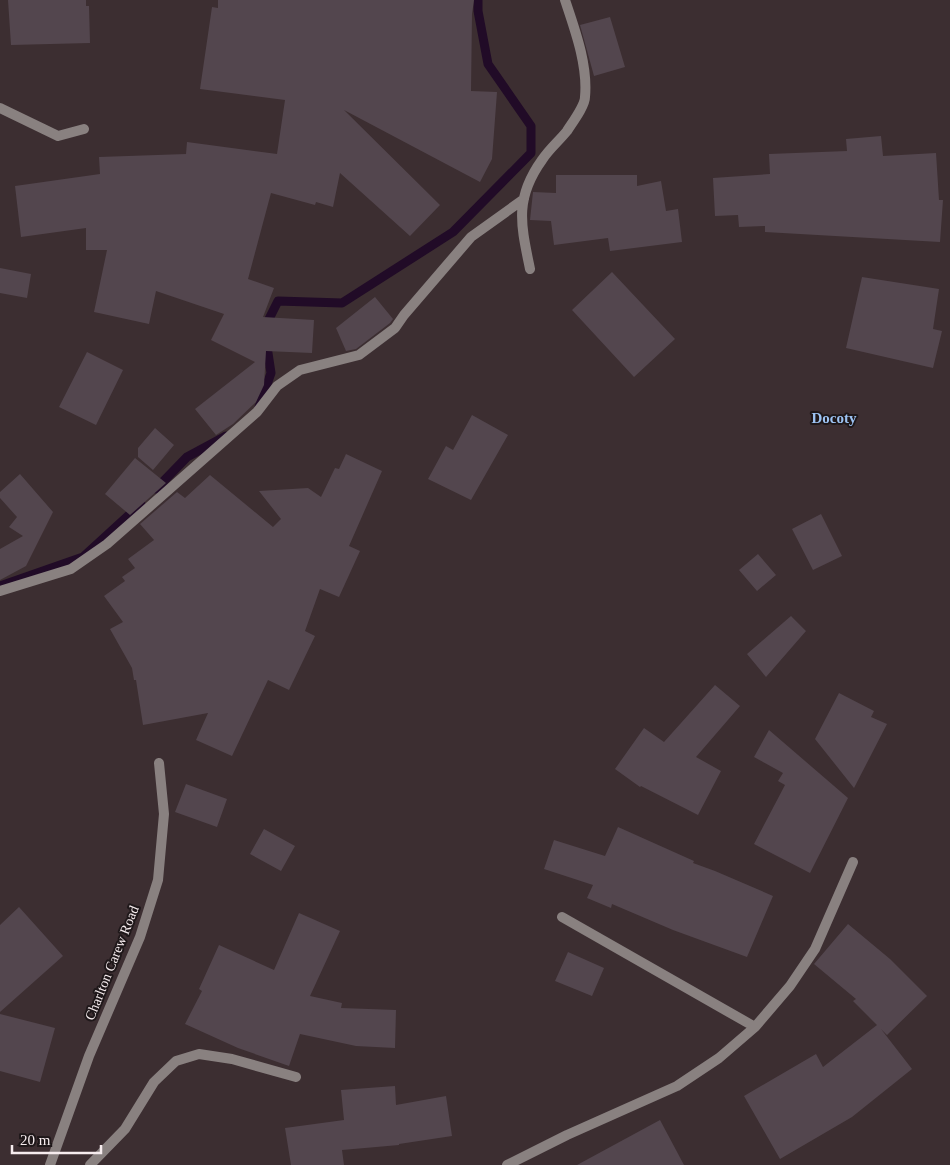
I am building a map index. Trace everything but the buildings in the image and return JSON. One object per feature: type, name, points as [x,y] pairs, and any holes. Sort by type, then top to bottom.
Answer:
[{"type":"street","points":[[530,269],[521,222],[524,199],[531,176],[560,141],[586,99],[584,68],[565,0]]},
{"type":"street","points":[[0,108],[58,136],[84,129]]},
{"type":"street","points":[[0,591],[71,569],[107,544],[257,412],[277,386],[300,370],[358,355],[395,328],[471,237],[524,199]]},
{"type":"street","name":"Charlton Carew Road","points":[[50,1165],[89,1056],[140,937],[158,880],[164,814],[159,763]]},
{"type":"street","points":[[507,1165],[677,1086],[720,1058],[755,1027],[790,986],[815,949],[853,862]]},
{"type":"street","points":[[562,916],[755,1027]]},
{"type":"street","points":[[90,1165],[125,1129],[154,1082],[176,1061],[199,1054],[232,1059],[296,1077]]},
{"type":"waterway","points":[[265,327],[278,301],[342,303],[453,232],[531,153],[531,126],[488,64],[478,11],[478,0]]},
{"type":"waterway","points":[[259,407],[271,373],[266,340]]},
{"type":"waterway","points":[[156,489],[187,457],[226,436]]},
{"type":"waterway","points":[[0,586],[83,557],[141,504]]},
{"type":"district","name":"Docoty","points":[[834,418]]}]
